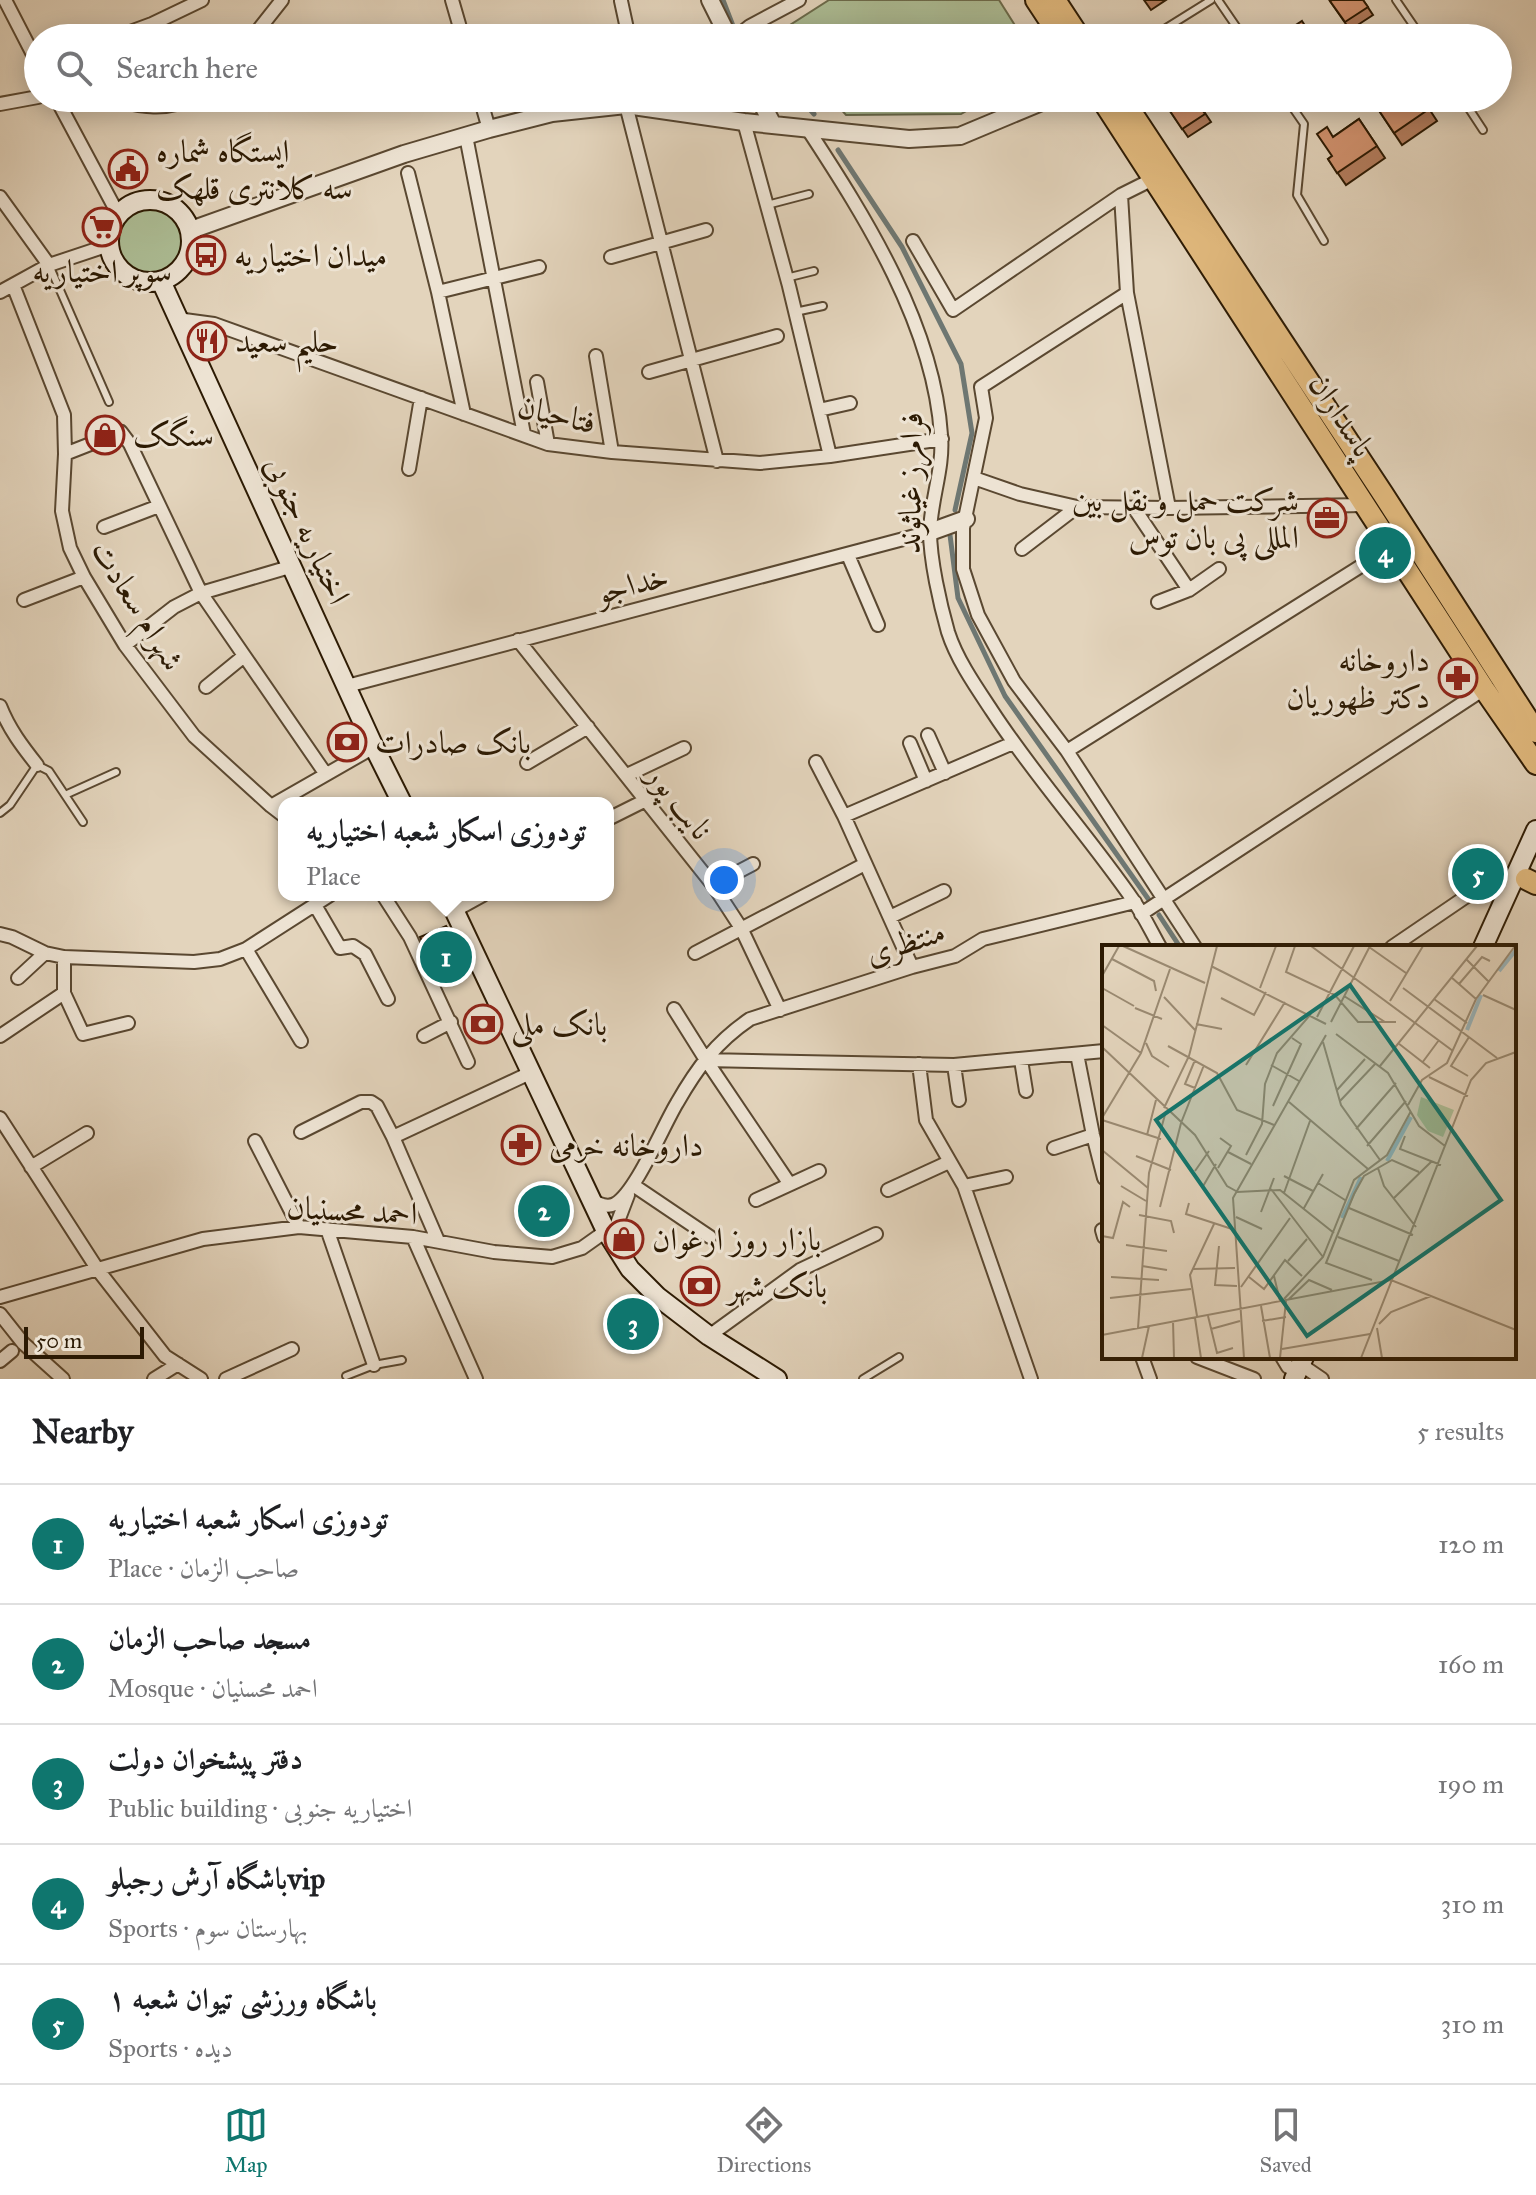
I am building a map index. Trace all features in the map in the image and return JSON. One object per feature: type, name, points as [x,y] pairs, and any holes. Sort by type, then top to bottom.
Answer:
[{"type":"main road","points":[[1036,0],[1052,24]]},
{"type":"main road","points":[[1055,0],[1071,24]]},
{"type":"main road","name":"پاسداران","points":[[1112,112],[1161,174],[1383,494],[1400,540],[1484,689],[1536,764]]},
{"type":"main road","name":"پاسداران","points":[[1129,112],[1161,174],[1365,505],[1400,540],[1536,732]]},
{"type":"main road","points":[[153,199],[177,208],[191,230],[192,243],[183,267],[161,281],[146,282],[121,270],[109,245],[109,234],[118,214],[140,200],[153,199]]},
{"type":"main road","name":"اختیاریه جنوبی","points":[[161,281],[399,797]]},
{"type":"main road","points":[[1484,945],[1536,830]]},
{"type":"main road","points":[[1496,945],[1531,882],[1536,858]]},
{"type":"main road","points":[[450,903],[610,1239],[630,1269],[658,1297],[709,1336],[777,1379]]},
{"type":"street","points":[[5,0],[24,37]]},
{"type":"street","points":[[152,24],[202,0]]},
{"type":"street","points":[[263,24],[282,0]]},
{"type":"street","points":[[452,0],[459,24]]},
{"type":"street","points":[[710,0],[724,24]]},
{"type":"street","points":[[754,24],[799,0]]},
{"type":"street","points":[[621,1],[626,24]]},
{"type":"street","points":[[0,104],[24,100]]},
{"type":"street","points":[[63,112],[118,214]]},
{"type":"street","points":[[484,112],[489,129]]},
{"type":"street","points":[[191,230],[404,154],[561,112]]},
{"type":"street","points":[[638,112],[661,242],[717,461]]},
{"type":"street","points":[[685,112],[744,122],[909,139],[960,136],[1017,112]]},
{"type":"street","points":[[766,112],[773,125]]},
{"type":"street","points":[[744,122],[830,456]]},
{"type":"street","name":"فرامرز غیاثوند","points":[[807,128],[857,204],[886,259],[917,329],[937,393],[942,439],[930,532],[938,594],[949,635],[976,687],[1013,743],[1138,908],[1159,945]]},
{"type":"street","points":[[466,136],[524,434]]},
{"type":"street","points":[[408,173],[464,414]]},
{"type":"street","points":[[913,241],[953,310],[1121,195],[1161,174]]},
{"type":"street","points":[[1121,195],[1127,293],[1169,508]]},
{"type":"street","points":[[0,197],[49,265]]},
{"type":"street","points":[[611,257],[706,230]]},
{"type":"street","points":[[0,292],[49,265],[109,245]]},
{"type":"street","points":[[438,292],[539,267]]},
{"type":"street","name":"شهرام سعادت","points":[[13,285],[64,415],[62,511],[70,548],[84,577],[125,645],[194,736],[278,811]]},
{"type":"street","name":"فرامرز غیاثوند","points":[[1127,293],[981,387],[986,418],[963,528],[963,569],[978,615],[1014,681],[1067,751],[1194,945]]},
{"type":"street","name":"فتاحیان","points":[[177,319],[214,324],[548,444],[760,463],[942,439]]},
{"type":"street","points":[[649,372],[777,336]]},
{"type":"street","points":[[596,356],[612,452]]},
{"type":"street","points":[[537,382],[548,444]]},
{"type":"street","points":[[409,469],[421,398]]},
{"type":"street","points":[[819,410],[850,403]]},
{"type":"street","points":[[65,454],[121,432],[130,444],[201,593],[325,773]]},
{"type":"street","points":[[974,478],[1020,494],[1077,507],[1365,505],[1383,494]]},
{"type":"street","points":[[104,527],[159,506]]},
{"type":"street","points":[[1022,549],[1077,507]]},
{"type":"street","points":[[1134,508],[1189,590]]},
{"type":"street","points":[[930,532],[966,519]]},
{"type":"street","name":"خداجو","points":[[347,686],[930,532]]},
{"type":"street","points":[[1067,751],[1400,540]]},
{"type":"street","points":[[848,555],[878,625]]},
{"type":"street","points":[[125,645],[174,607],[201,593],[293,566]]},
{"type":"street","points":[[1158,602],[1189,590],[1219,569]]},
{"type":"street","points":[[24,600],[84,577]]},
{"type":"street","name":"نایب پور","points":[[518,640],[713,885],[741,928],[780,1010]]},
{"type":"street","points":[[206,687],[244,656]]},
{"type":"street","name":"منتظری","points":[[610,1239],[633,1185],[677,1102],[727,1035],[750,1019],[955,956],[983,939],[1138,908],[1165,899],[1484,689]]},
{"type":"street","points":[[0,706],[18,742],[37,765]]},
{"type":"street","points":[[527,763],[588,727]]},
{"type":"street","points":[[928,735],[945,773]]},
{"type":"street","points":[[910,743],[926,781]]},
{"type":"street","points":[[844,816],[1013,743]]},
{"type":"street","points":[[286,797],[374,747]]},
{"type":"street","points":[[627,775],[684,748]]},
{"type":"street","points":[[816,762],[844,816],[912,967]]},
{"type":"street","points":[[614,816],[646,800]]},
{"type":"street","points":[[271,806],[278,802]]},
{"type":"street","points":[[713,885],[753,864]]},
{"type":"street","points":[[695,953],[865,864]]},
{"type":"street","points":[[1395,945],[1486,883]]},
{"type":"street","points":[[890,917],[944,891]]},
{"type":"street","points":[[0,934],[45,953],[64,957],[194,962],[220,959],[246,949],[321,901]]},
{"type":"street","points":[[387,901],[410,937],[468,1062]]},
{"type":"street","points":[[315,905],[340,948],[353,946],[365,954],[388,999]]},
{"type":"street","points":[[246,949],[301,1041]]},
{"type":"street","points":[[18,978],[45,953]]},
{"type":"street","points":[[64,957],[64,993],[83,1034],[128,1023]]},
{"type":"street","points":[[0,1036],[64,993]]},
{"type":"street","points":[[674,1009],[789,1183]]},
{"type":"street","points":[[424,1036],[451,1022]]},
{"type":"street","points":[[706,1060],[954,1065],[1102,1051]]},
{"type":"street","points":[[1077,1054],[1102,1170]]},
{"type":"street","points":[[1021,1060],[1026,1091]]},
{"type":"street","points":[[919,1064],[926,1120],[964,1186],[1031,1379]]},
{"type":"street","points":[[954,1065],[959,1100]]},
{"type":"street","points":[[393,1137],[530,1073]]},
{"type":"street","points":[[301,1132],[361,1102],[371,1102],[377,1106],[438,1241]]},
{"type":"street","points":[[0,1118],[98,1270],[165,1356],[201,1379]]},
{"type":"street","points":[[31,1167],[87,1133]]},
{"type":"street","points":[[1054,1148],[1093,1135]]},
{"type":"street","points":[[255,1141],[299,1227]]},
{"type":"street","points":[[888,1190],[949,1162]]},
{"type":"street","points":[[756,1200],[819,1171]]},
{"type":"street","points":[[964,1186],[1006,1177]]},
{"type":"street","points":[[592,1201],[605,1206],[616,1203],[633,1185],[710,1237]]},
{"type":"street","name":"احمد محسنیان","points":[[0,1297],[203,1239],[299,1227],[413,1237],[494,1252],[552,1257],[610,1239]]},
{"type":"street","points":[[327,1229],[374,1365]]},
{"type":"street","points":[[709,1336],[800,1270],[876,1234]]},
{"type":"street","points":[[413,1237],[476,1379]]},
{"type":"street","points":[[0,1314],[23,1343],[63,1379]]},
{"type":"street","points":[[226,1379],[292,1349]]},
{"type":"street","points":[[0,1361],[12,1351]]},
{"type":"street","points":[[1143,1359],[1150,1379]]},
{"type":"street","points":[[1202,1359],[1254,1379]]},
{"type":"street","points":[[154,1379],[178,1364]]},
{"type":"street","points":[[1292,1366],[1322,1379]]},
{"type":"lane","points":[[1172,24],[1211,0]]},
{"type":"lane","points":[[1218,0],[1234,24]]},
{"type":"lane","points":[[1396,0],[1412,24]]},
{"type":"lane","points":[[1296,112],[1304,124],[1297,195],[1324,241]]},
{"type":"lane","points":[[1471,112],[1483,130]]},
{"type":"lane","points":[[767,205],[809,194]]},
{"type":"lane","points":[[49,265],[109,402]]},
{"type":"lane","points":[[786,278],[814,271]]},
{"type":"lane","points":[[795,312],[823,306]]},
{"type":"lane","points":[[0,813],[10,805],[37,765],[49,771],[83,822]]},
{"type":"lane","points":[[65,795],[116,772]]},
{"type":"lane","points":[[863,1379],[899,1357]]},
{"type":"lane","points":[[346,1376],[374,1365],[402,1360]]},
{"type":"green space","points":[[829,0],[999,0],[1014,24],[792,24]]},
{"type":"green space","points":[[843,112],[964,112],[961,114],[846,115]]},
{"type":"green space","points":[[158,206],[179,221],[185,240],[183,253],[175,264],[158,274],[144,274],[127,264],[119,253],[117,233],[127,216],[138,208]]},
{"type":"building","points":[[1332,0],[1363,0],[1368,7],[1345,22]]},
{"type":"building","points":[[1171,112],[1204,112],[1205,114],[1182,129]]},
{"type":"building","points":[[1380,112],[1425,112],[1394,133]]},
{"type":"building","points":[[1359,119],[1377,146],[1337,173],[1328,159],[1332,156],[1317,134],[1327,127],[1333,137]]},
{"type":"building","points":[[446,926],[459,961],[435,970],[420,937]]},
{"type":"waterway","points":[[723,0],[732,24]]},
{"type":"waterway","points":[[838,150],[902,247],[961,364],[972,433],[955,510]]},
{"type":"waterway","points":[[950,535],[958,598],[1005,696],[1149,900]]},
{"type":"waterway","points":[[1159,915],[1179,945]]},
{"type":"place","name":"ایستگاه شماره سه کلانتری قلهک","points":[[128,169]]},
{"type":"place","name":"سوپر اختیاریه","points":[[102,227]]},
{"type":"place","name":"میدان اختیاریه","points":[[206,255]]},
{"type":"place","name":"حلیم سعید","points":[[207,341]]},
{"type":"place","name":"سنگک","points":[[105,435]]},
{"type":"place","name":"شرکت حمل و نقل بین المللی پی بان توس","points":[[1327,518]]},
{"type":"place","name":"باشگاه آرش رجبلوvip","points":[[1385,553]]},
{"type":"place","name":"داروخانه دکتر ظهوریان","points":[[1458,678]]},
{"type":"place","name":"بانک صادرات","points":[[347,742]]},
{"type":"place","name":"باشگاه ورزشی تیوان شعبه ۱","points":[[1478,874]]},
{"type":"place","name":"تودوزی اسکار شعبه اختیاریه","points":[[446,957]]},
{"type":"place","name":"بانک ملی","points":[[483,1024]]},
{"type":"place","name":"داروخانه خرمی","points":[[521,1145]]},
{"type":"place","name":"مسجد صاحب الزمان","points":[[544,1211]]},
{"type":"place","name":"بازار روز ارغوان","points":[[624,1239]]},
{"type":"place","name":"بانک شهر","points":[[700,1286]]},
{"type":"place","name":"دفتر پیشخوان دولت","points":[[633,1324]]}]
